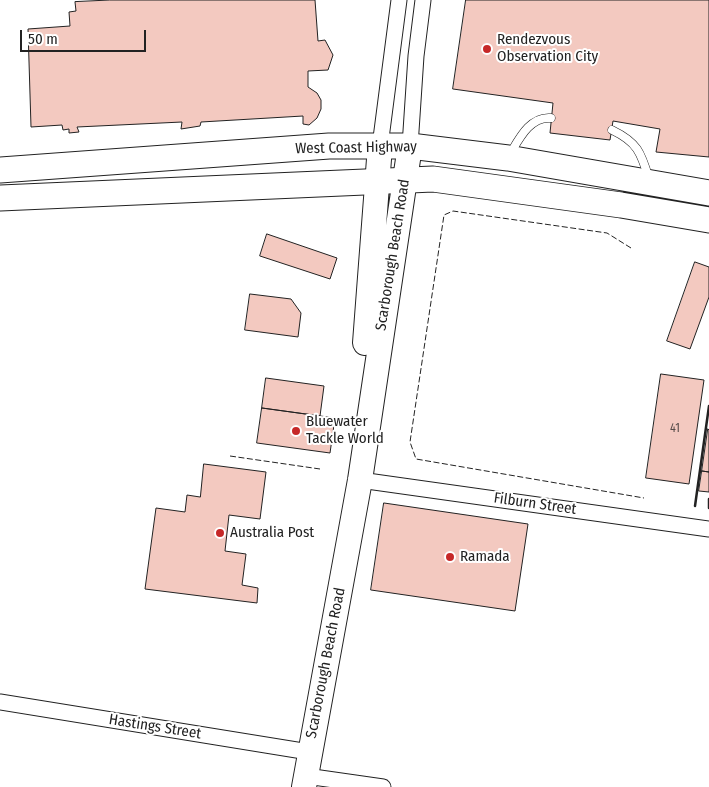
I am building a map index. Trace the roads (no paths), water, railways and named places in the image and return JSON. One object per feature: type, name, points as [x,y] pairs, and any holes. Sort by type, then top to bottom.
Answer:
[{"type":"highway","name":"West Coast Highway","points":[[0,170],[329,146],[410,146],[508,158],[709,193]]},
{"type":"highway","points":[[0,198],[376,180],[442,180],[621,205],[709,220]]},
{"type":"main road","name":"Scarborough Beach Road","points":[[360,480],[363,377],[380,146]]},
{"type":"main road","name":"Scarborough Beach Road","points":[[305,781],[360,480],[410,146]]},
{"type":"street","name":"Scarborough Beach Road","points":[[380,146],[399,0]]},
{"type":"street","name":"Scarborough Beach Road","points":[[410,146],[416,56],[423,0]]},
{"type":"street","name":"Filburn Street","points":[[360,480],[709,529]]},
{"type":"street","name":"Hastings Street","points":[[0,702],[309,752]]},
{"type":"street","points":[[305,781],[383,787]]},
{"type":"lane","points":[[508,158],[522,134],[534,123],[545,117],[551,118]]},
{"type":"lane","points":[[612,130],[634,142],[643,158],[650,182]]},
{"type":"place","name":"Rendezvous Observation City","points":[[487,49]]},
{"type":"place","name":"Bluewater Tackle World","points":[[296,431]]},
{"type":"place","name":"Australia Post","points":[[220,533]]},
{"type":"place","name":"Ramada","points":[[450,557]]}]
